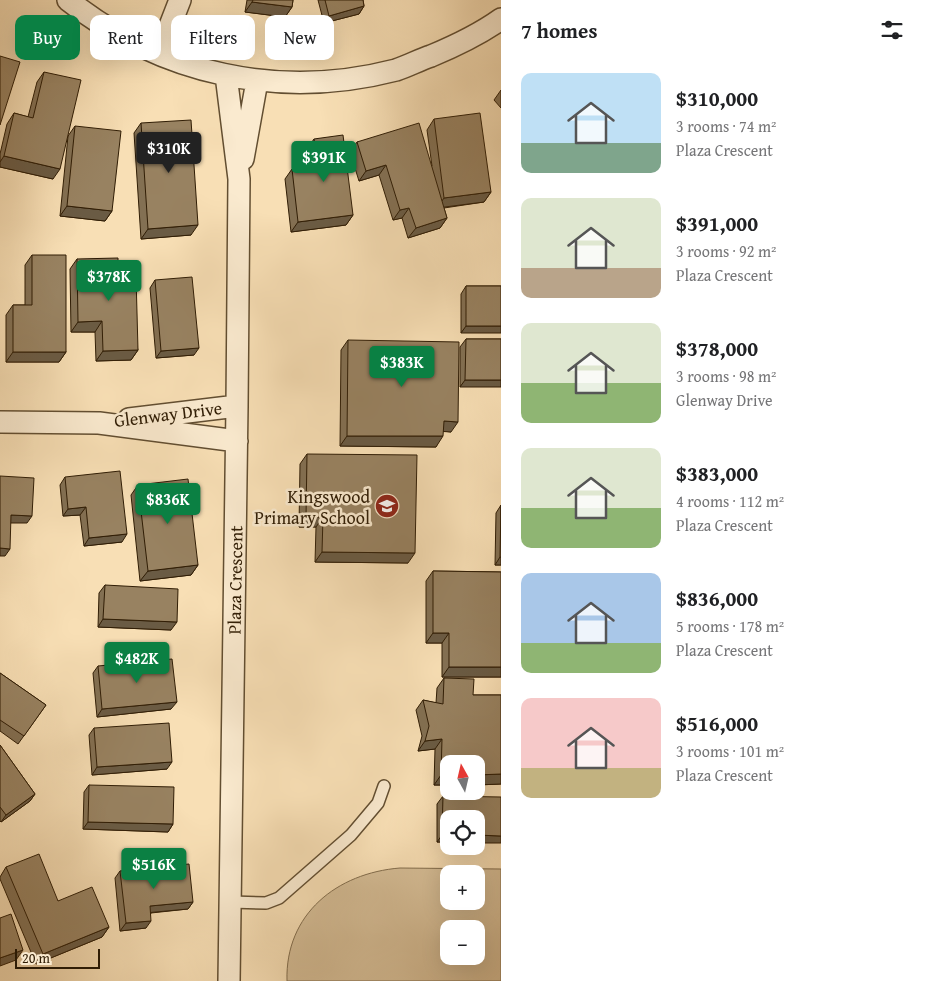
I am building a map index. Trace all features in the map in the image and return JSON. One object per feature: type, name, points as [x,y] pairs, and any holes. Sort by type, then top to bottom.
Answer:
[{"type":"street","points":[[68,0],[90,15]]},
{"type":"street","points":[[161,49],[180,0]]},
{"type":"street","points":[[161,55],[204,70],[258,81],[323,83],[356,79],[398,69],[444,50],[488,28],[501,19]]},
{"type":"street","name":"Plaza Crescent","points":[[226,75],[239,179],[229,981]]},
{"type":"street","name":"Plaza Crescent","points":[[239,179],[258,81]]},
{"type":"street","name":"Glenway Drive","points":[[99,423],[237,406]]},
{"type":"street","name":"Glenway Drive","points":[[0,422],[99,423],[236,441]]},
{"type":"lane","points":[[231,902],[266,903],[279,898],[351,835],[378,803],[384,786]]},
{"type":"shaded area","points":[[400,868],[440,868],[440,910],[485,910],[485,869],[501,869],[501,981],[287,981],[289,957],[295,936],[305,917],[319,901],[336,888],[355,878]]},
{"type":"building","points":[[253,0],[293,0],[292,7],[252,2]]},
{"type":"building","points":[[325,0],[363,0],[364,6],[329,15]]},
{"type":"building","points":[[0,56],[20,62],[0,125]]},
{"type":"building","points":[[44,72],[81,80],[60,169],[4,156],[14,113],[33,118]]},
{"type":"building","points":[[480,113],[491,192],[444,198],[434,119]]},
{"type":"building","points":[[191,120],[198,225],[148,229],[141,123]]},
{"type":"building","points":[[419,123],[447,218],[416,228],[409,208],[400,210],[386,165],[366,171],[357,142]]},
{"type":"building","points":[[75,126],[121,131],[112,211],[67,206]]},
{"type":"building","points":[[343,135],[353,215],[298,222],[292,169],[318,166],[314,139]]},
{"type":"building","points":[[32,255],[66,255],[66,352],[13,352],[13,305],[32,305]]},
{"type":"building","points":[[118,258],[118,276],[136,276],[138,350],[103,351],[102,321],[78,322],[77,259]]},
{"type":"building","points":[[192,277],[199,348],[161,351],[155,280]]},
{"type":"building","points":[[466,286],[501,286],[501,326],[466,326]]},
{"type":"building","points":[[466,339],[501,339],[501,380],[465,380]]},
{"type":"building","points":[[348,340],[459,342],[458,422],[444,421],[443,436],[347,436]]},
{"type":"building","points":[[307,454],[417,455],[415,553],[322,552],[323,517],[306,517]]},
{"type":"building","points":[[120,471],[127,534],[89,538],[86,507],[68,509],[65,477]]},
{"type":"building","points":[[0,476],[34,478],[32,516],[11,515],[10,549],[0,548]]},
{"type":"building","points":[[188,479],[198,565],[148,571],[138,485]]},
{"type":"building","points":[[501,505],[501,557],[500,557]]},
{"type":"building","points":[[433,571],[501,572],[501,667],[449,667],[449,633],[433,633]]},
{"type":"building","points":[[105,585],[178,589],[177,622],[103,619]]},
{"type":"building","points":[[172,659],[177,702],[102,709],[98,666]]},
{"type":"building","points":[[0,673],[46,705],[24,736],[0,720]]},
{"type":"building","points":[[444,678],[474,679],[473,695],[501,695],[501,774],[485,775],[485,755],[442,755],[442,739],[425,741],[429,726],[423,700],[443,704]]},
{"type":"building","points":[[169,723],[172,762],[97,767],[94,728]]},
{"type":"building","points":[[0,745],[35,794],[6,815],[0,807]]},
{"type":"building","points":[[89,785],[174,787],[173,824],[88,822]]},
{"type":"building","points":[[485,797],[501,797],[501,836],[485,835],[485,810],[443,810],[443,800],[485,800]]},
{"type":"building","points":[[39,854],[58,901],[92,887],[109,927],[43,954],[6,867]]},
{"type":"building","points":[[189,864],[193,902],[150,906],[151,921],[126,923],[120,871]]},
{"type":"building","points":[[11,914],[23,950],[0,958],[0,918]]},
{"type":"place","name":"Kingswood Primary School","points":[[387,506]]}]
